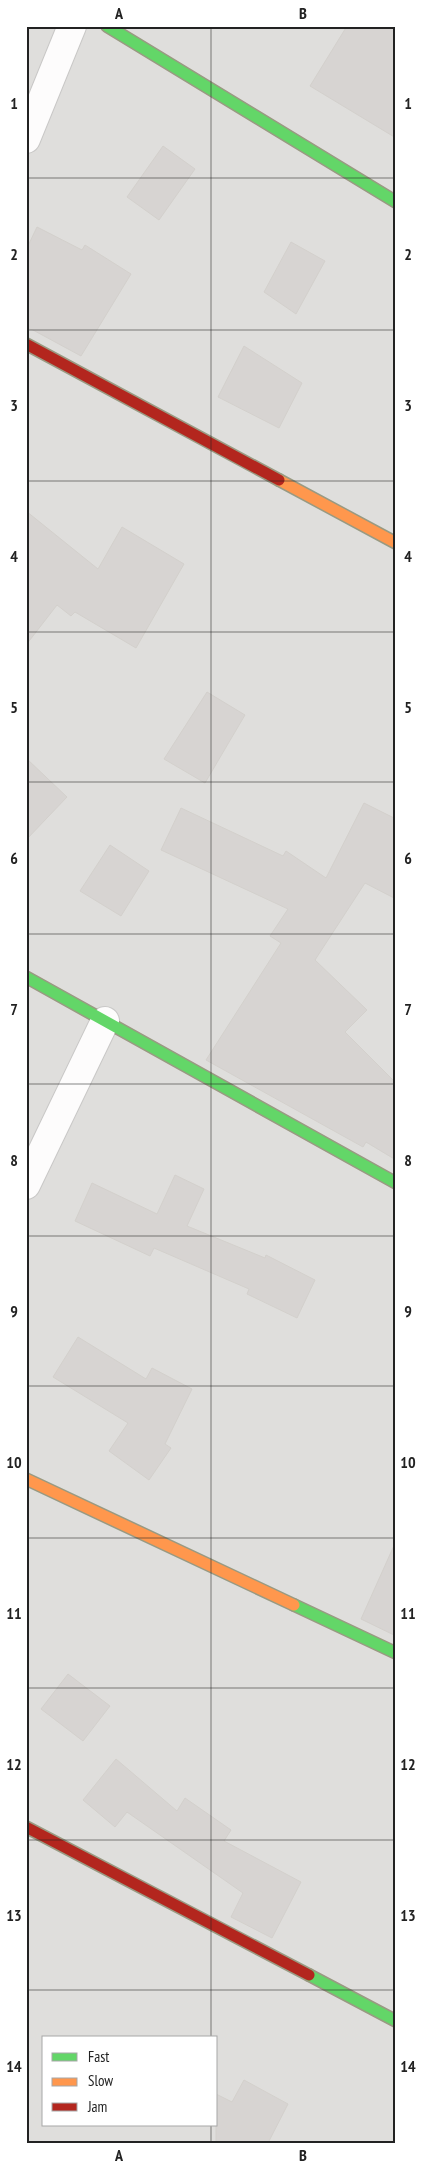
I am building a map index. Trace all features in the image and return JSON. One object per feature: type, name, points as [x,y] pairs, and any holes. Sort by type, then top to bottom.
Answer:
[{"type":"street","points":[[26,139],[72,26]]},
{"type":"street","points":[[107,26],[396,202]]},
{"type":"street","points":[[26,344],[396,543]]},
{"type":"street","points":[[26,977],[396,1184]]},
{"type":"street","points":[[26,1186],[105,1021]]},
{"type":"street","points":[[26,1479],[396,1653]]},
{"type":"street","points":[[26,1827],[396,2021]]},
{"type":"shaded area","points":[[26,26],[396,26],[396,2143],[26,2143]]},
{"type":"building","points":[[347,26],[396,26],[396,138],[310,86]]},
{"type":"building","points":[[163,146],[195,169],[159,220],[127,197]]},
{"type":"building","points":[[37,227],[82,250],[85,245],[131,274],[81,356],[26,328],[26,250]]},
{"type":"building","points":[[291,242],[325,261],[296,314],[264,292]]},
{"type":"building","points":[[244,346],[302,383],[279,428],[218,397]]},
{"type":"building","points":[[26,511],[98,569],[122,527],[184,564],[136,648],[75,612],[71,616],[57,605],[26,645]]},
{"type":"building","points":[[207,692],[245,715],[205,783],[164,759]]},
{"type":"building","points":[[26,758],[67,797],[26,840]]},
{"type":"building","points":[[364,803],[396,819],[396,899],[365,883],[315,960],[367,1010],[345,1032],[396,1083],[396,1160],[366,1142],[363,1147],[206,1060],[281,943],[270,936],[288,909],[161,850],[181,808],[283,856],[286,851],[326,878]]},
{"type":"building","points":[[110,845],[149,871],[121,916],[80,891]]},
{"type":"building","points":[[175,1175],[204,1189],[187,1226],[265,1258],[266,1255],[315,1280],[297,1318],[247,1294],[249,1289],[154,1248],[150,1256],[75,1221],[92,1183],[157,1214]]},
{"type":"building","points":[[78,1337],[146,1379],[152,1368],[192,1389],[165,1444],[171,1448],[149,1480],[109,1451],[128,1423],[53,1377]]},
{"type":"building","points":[[396,1541],[396,1636],[361,1619]]},
{"type":"building","points":[[68,1674],[110,1706],[83,1741],[41,1709]]},
{"type":"building","points":[[116,1759],[177,1811],[185,1798],[231,1830],[224,1841],[301,1882],[272,1938],[231,1917],[243,1893],[127,1812],[115,1827],[83,1800]]},
{"type":"building","points":[[244,2080],[288,2104],[268,2143],[216,2143],[218,2095],[232,2102]]},
{"type":"traffic: fast","points":[[107,26],[396,202]]},
{"type":"traffic: fast","points":[[26,977],[396,1183]]},
{"type":"traffic: fast","points":[[294,1605],[396,1653]]},
{"type":"traffic: fast","points":[[309,1975],[396,2021]]},
{"type":"traffic: slow","points":[[279,480],[396,543]]},
{"type":"traffic: slow","points":[[26,1479],[294,1605]]},
{"type":"traffic: jam","points":[[26,344],[279,480]]},
{"type":"traffic: jam","points":[[26,1827],[309,1975]]}]
